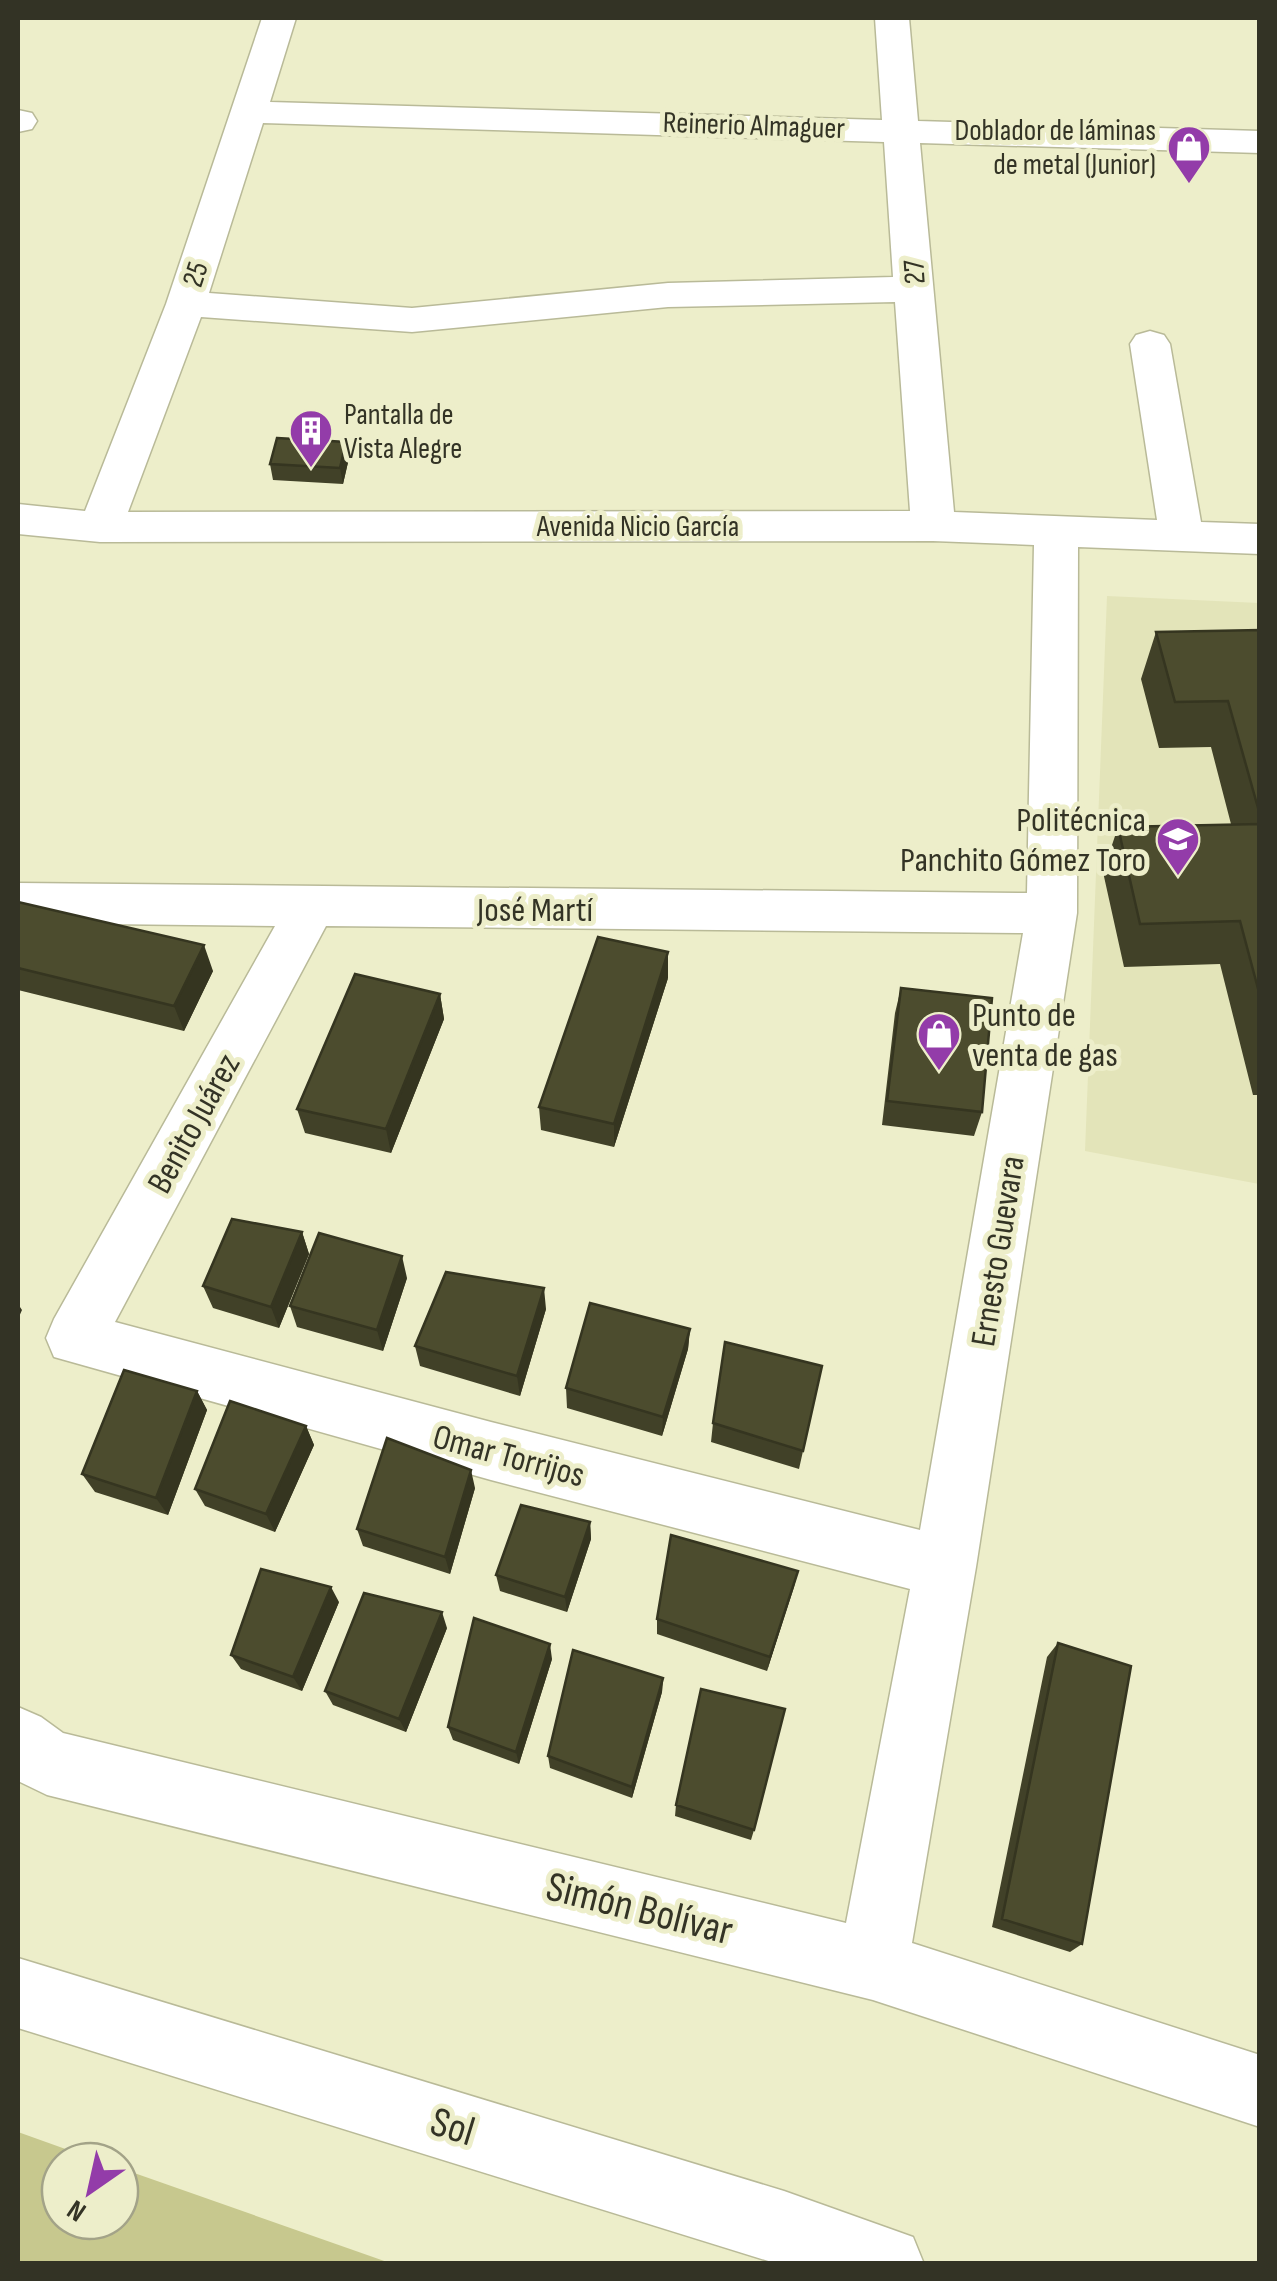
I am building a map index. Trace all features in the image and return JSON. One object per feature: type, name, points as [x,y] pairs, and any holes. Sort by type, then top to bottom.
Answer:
[{"type":"street","name":"25","points":[[100,526],[186,304],[279,18]]},
{"type":"street","name":"27","points":[[892,18],[904,129],[933,526]]},
{"type":"street","name":"Reinerio Almaguer","points":[[249,112],[1260,142]]},
{"type":"street","points":[[186,304],[412,320],[668,295],[915,288]]},
{"type":"street","points":[[1150,344],[1180,536]]},
{"type":"street","name":"Avenida Nicio García","points":[[18,519],[100,526],[933,526],[1260,539]]},
{"type":"street","name":"Ernesto Guevara","points":[[874,1965],[945,1567],[1052,912],[1056,531]]},
{"type":"street","name":"José Martí","points":[[18,903],[1052,912]]},
{"type":"street","name":"Benito Juárez","points":[[75,1338],[311,907]]},
{"type":"street","name":"Omar Torrijos","points":[[75,1338],[510,1456],[945,1567]]},
{"type":"street","name":"Simón Bolívar","points":[[18,1740],[47,1762],[874,1965],[1260,2091]]},
{"type":"street","name":"Sol","points":[[18,1993],[784,2228],[886,2264]]},
{"type":"shaded area","name":"Politécnica Panchito Gómez Toro","points":[[1107,596],[1259,603],[1259,1184],[1085,1151]]},
{"type":"shaded area","points":[[18,2132],[43,2141],[40,2141],[40,2241],[140,2241],[140,2175],[390,2263],[18,2263]]},
{"type":"building","points":[[277,438],[346,442],[340,468],[270,464]]},
{"type":"building","points":[[1260,630],[1260,815],[1228,701],[1175,702],[1156,632]]},
{"type":"building","points":[[1260,824],[1260,996],[1240,921],[1140,924],[1118,827]]},
{"type":"building","points":[[18,902],[204,945],[174,1006],[18,968]]},
{"type":"building","points":[[598,937],[668,952],[614,1124],[539,1107]]},
{"type":"building","points":[[355,974],[440,994],[386,1129],[297,1109]]},
{"type":"building","points":[[901,988],[992,998],[982,1112],[887,1101]]},
{"type":"building","points":[[232,1219],[302,1232],[271,1307],[203,1286]]},
{"type":"building","points":[[319,1233],[402,1256],[377,1330],[290,1306]]},
{"type":"building","points":[[446,1272],[544,1288],[517,1376],[415,1346]]},
{"type":"building","points":[[590,1303],[690,1329],[663,1417],[566,1388]]},
{"type":"building","points":[[725,1342],[822,1366],[803,1451],[713,1423]]},
{"type":"building","points":[[124,1370],[197,1391],[156,1498],[82,1474]]},
{"type":"building","points":[[230,1401],[306,1426],[266,1514],[195,1489]]},
{"type":"building","points":[[387,1438],[471,1470],[445,1557],[357,1529]]},
{"type":"building","points":[[521,1505],[590,1522],[565,1597],[496,1575]]},
{"type":"building","points":[[671,1535],[798,1571],[770,1657],[657,1619]]},
{"type":"building","points":[[261,1569],[331,1587],[293,1677],[231,1655]]},
{"type":"building","points":[[364,1593],[442,1612],[399,1719],[325,1691]]},
{"type":"building","points":[[474,1618],[550,1644],[516,1752],[448,1727]]},
{"type":"building","points":[[1058,1643],[1131,1666],[1082,1944],[1002,1919]]},
{"type":"building","points":[[573,1650],[663,1678],[632,1787],[548,1756]]},
{"type":"building","points":[[701,1689],[785,1709],[754,1830],[676,1805]]},
{"type":"place","name":"Doblador de láminas de metal (Junior)","points":[[1189,185]]},
{"type":"place","name":"Pantalla de Vista Alegre","points":[[311,469]]},
{"type":"place","name":"Politécnica Panchito Gómez Toro","points":[[1178,877]]},
{"type":"place","name":"Punto de venta de gas","points":[[939,1072]]}]
